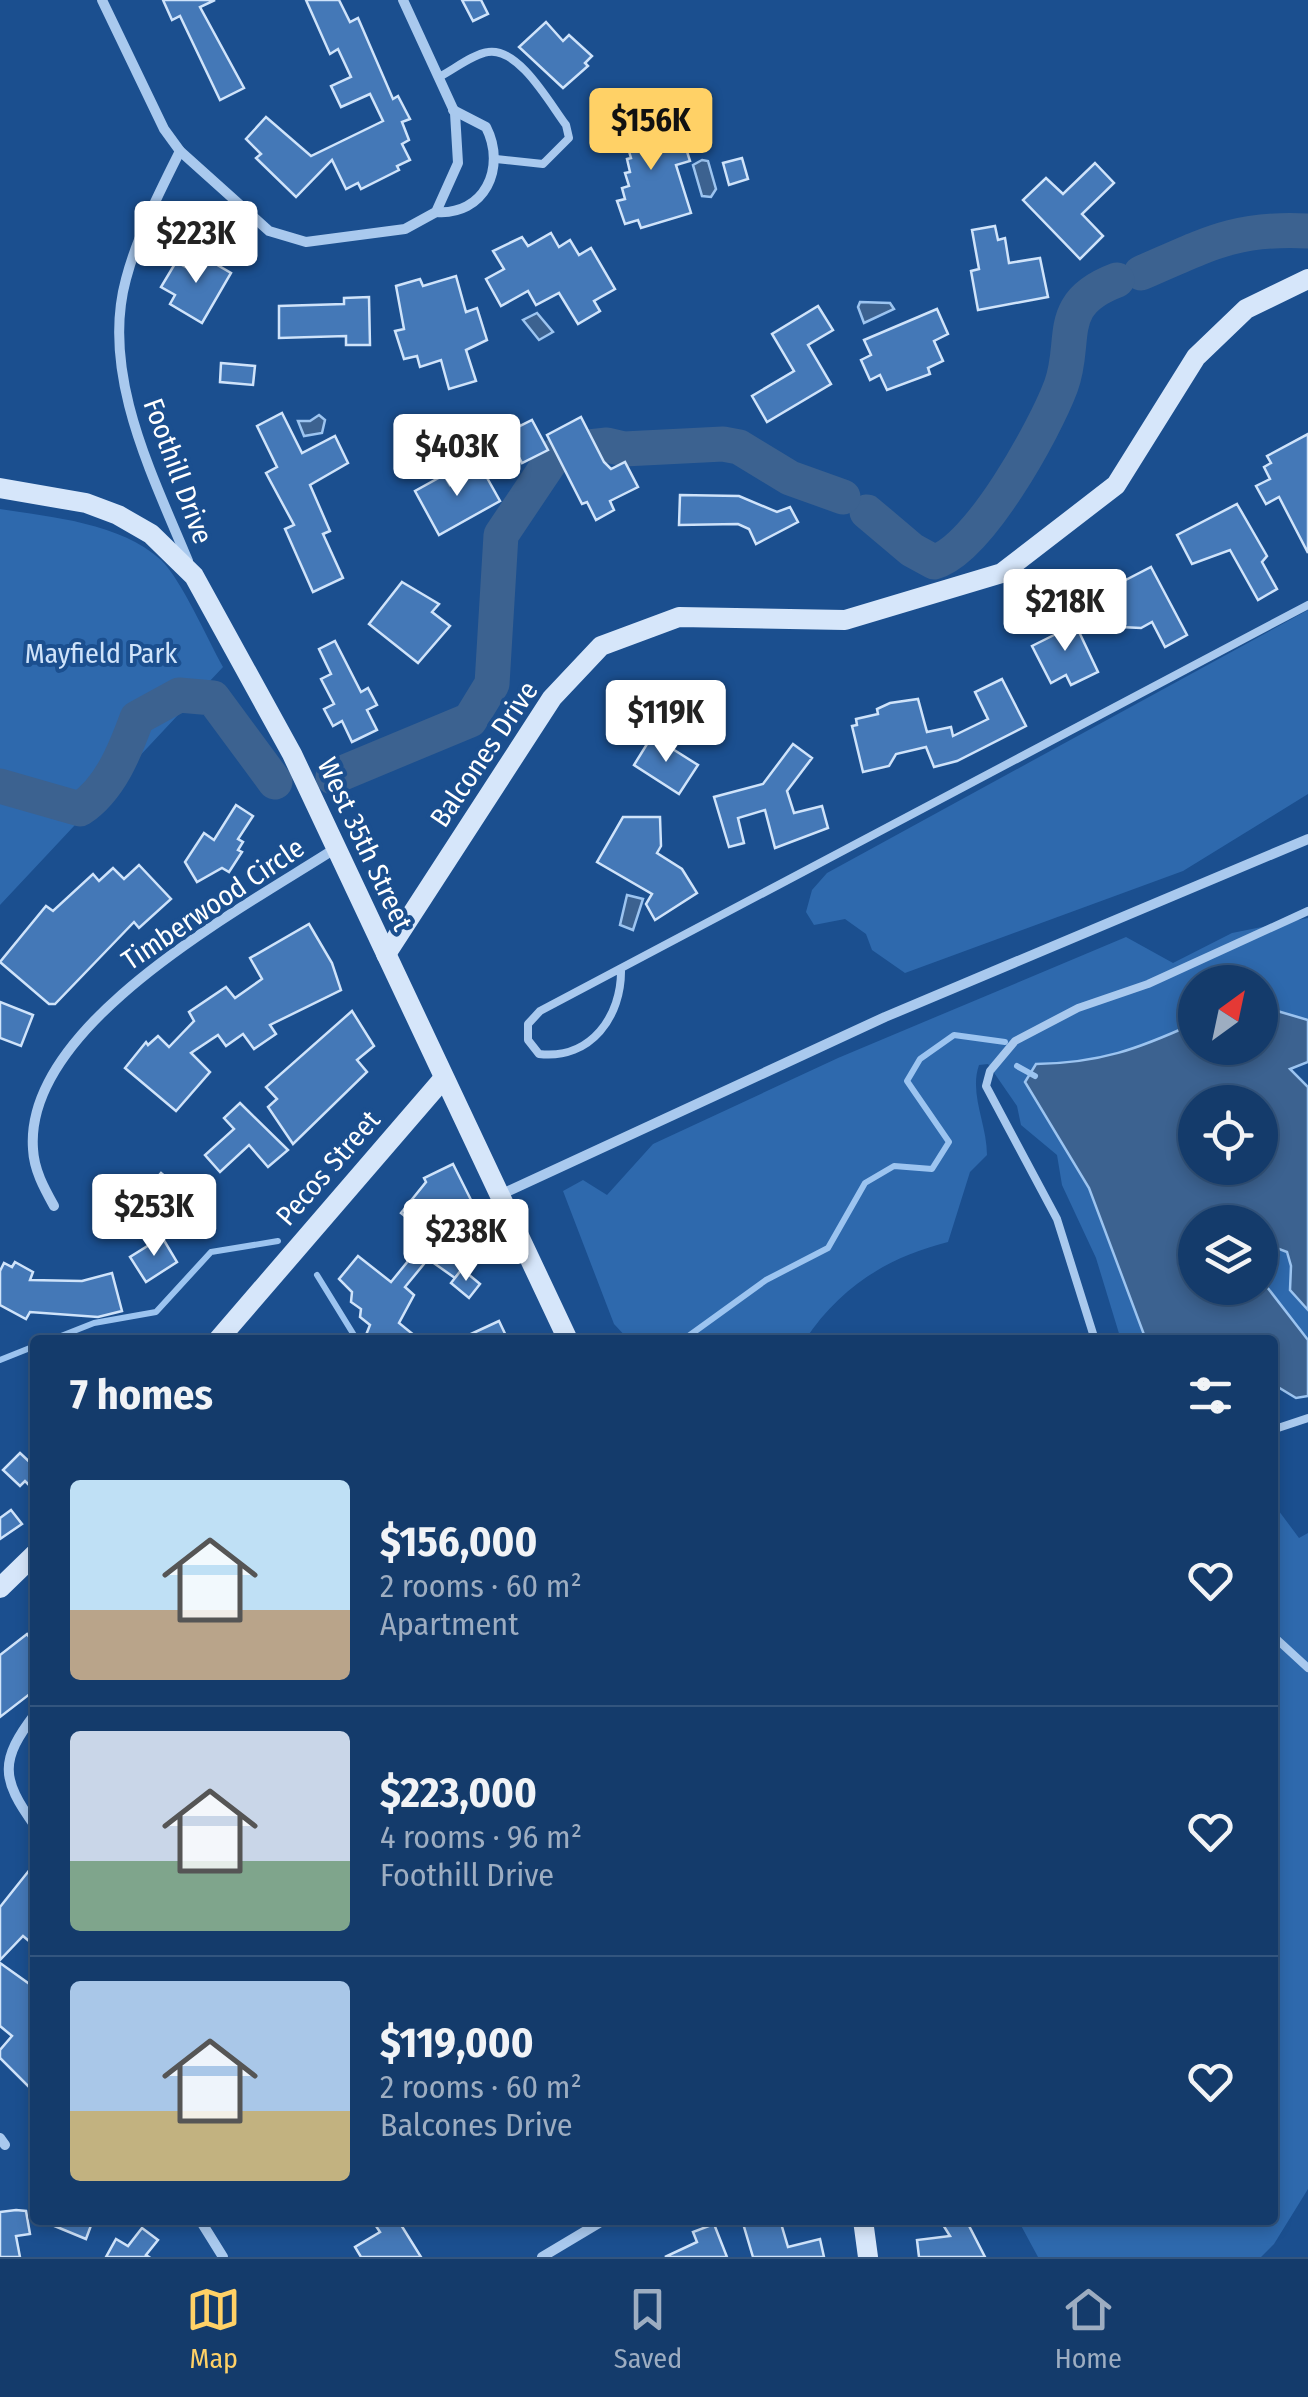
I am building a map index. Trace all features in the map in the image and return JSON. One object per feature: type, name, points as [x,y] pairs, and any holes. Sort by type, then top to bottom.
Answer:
[{"type":"street","points":[[102,0],[164,128],[180,152],[270,231],[306,242],[405,229],[436,212],[455,214],[476,202],[490,182],[496,159],[486,127],[474,117],[454,110]]},
{"type":"street","points":[[403,0],[454,110],[458,162],[436,212]]},
{"type":"street","name":"Foothill Drive","points":[[180,152],[145,222],[124,283],[122,358],[128,410],[194,576]]},
{"type":"street","name":"Balcones Drive","points":[[386,954],[552,698],[602,646],[679,617],[844,620],[1002,573],[1116,485],[1196,357],[1233,321],[1246,309],[1308,279]]},
{"type":"street","name":"West 35th Street","points":[[0,488],[86,503],[118,515],[151,534],[194,576],[292,754],[566,1335]]},
{"type":"street","points":[[499,1196],[885,1017],[1308,838]]},
{"type":"street","name":"Timberwood Circle","points":[[54,1206],[38,1177],[32,1147],[38,1109],[62,1058],[85,1030],[172,954],[336,848]]},
{"type":"street","name":"Pecos Street","points":[[222,1335],[443,1078]]},
{"type":"street","points":[[0,1588],[30,1559]]},
{"type":"street","points":[[30,1719],[8,1741],[2,1764],[9,1793],[30,1820]]},
{"type":"street","points":[[203,2225],[223,2257]]},
{"type":"street","points":[[542,2257],[596,2225]]},
{"type":"street","points":[[864,2225],[868,2257]]},
{"type":"lane","points":[[439,78],[486,52],[500,53],[514,60],[566,125],[569,138],[544,164],[496,159]]},
{"type":"lane","points":[[620,970],[622,996],[599,1034],[580,1047],[551,1055],[539,1054],[528,1040],[528,1024],[540,1012],[1308,606]]},
{"type":"lane","points":[[1093,1335],[1057,1219],[986,1086],[990,1070],[1016,1041],[1078,1008],[1148,984],[1308,911]]},
{"type":"lane","points":[[1278,1428],[1308,1418]]},
{"type":"lane","points":[[1278,1641],[1308,1668]]},
{"type":"green space","name":"Mayfield Park","points":[[0,509],[85,524],[145,548],[161,560],[177,581],[223,667],[0,905]]},
{"type":"green space","points":[[1308,610],[1308,794],[1183,871],[905,973],[872,950],[866,934],[845,919],[814,925],[806,912],[812,890],[827,873]]},
{"type":"green space","points":[[1308,918],[1308,1020],[1278,1011],[1278,965],[1178,965],[1178,1030],[1118,1053],[1037,1064],[1025,1081],[1089,1188],[1144,1335],[1119,1335],[1096,1258],[1062,1185],[1057,1155],[1021,1125],[1017,1106],[988,1064],[979,1065],[976,1076],[987,1155],[970,1172],[948,1242],[905,1256],[867,1277],[834,1304],[809,1335],[624,1335],[614,1324],[563,1191],[583,1180],[607,1195],[653,1144],[838,1058],[1126,937],[1173,963],[1232,933]]},
{"type":"green space","points":[[1278,1248],[1287,1251],[1290,1290],[1308,1310],[1308,1340],[1278,1301]]},
{"type":"green space","points":[[1278,1510],[1299,1538],[1308,1533],[1308,2189],[1274,2244],[1261,2257],[1038,2257],[1021,2225],[1278,2225]]},
{"type":"shaded area","points":[[708,161],[716,189],[711,197],[702,196],[693,165]]},
{"type":"shaded area","points":[[860,302],[890,303],[894,309],[864,323]]},
{"type":"shaded area","points":[[537,313],[553,332],[539,340],[523,320]]},
{"type":"shaded area","points":[[319,415],[325,420],[322,433],[304,436],[298,421],[310,421]]},
{"type":"shaded area","points":[[627,895],[643,899],[633,930],[620,925]]},
{"type":"shaded area","points":[[1278,1011],[1308,1020],[1308,1062],[1290,1069],[1308,1087],[1308,1310],[1290,1290],[1287,1252],[1278,1249],[1278,1205],[1178,1205],[1178,1305],[1278,1305],[1278,1301],[1308,1340],[1308,1396],[1296,1398],[1278,1387],[1278,1335],[1144,1335],[1089,1188],[1025,1082],[1036,1064],[1080,1061],[1178,1030],[1178,1065],[1278,1065]]},
{"type":"building","points":[[163,0],[215,0],[200,7],[244,88],[220,100],[180,16],[172,20]]},
{"type":"building","points":[[306,0],[339,0],[350,22],[358,18],[393,99],[398,96],[410,119],[402,122],[409,140],[402,144],[410,160],[397,166],[399,170],[361,189],[358,183],[346,189],[332,160],[296,197],[256,158],[261,154],[246,139],[266,117],[311,156],[383,121],[370,94],[341,107],[331,86],[351,77],[338,49],[330,54]]},
{"type":"building","points":[[462,0],[481,0],[488,14],[473,21]]},
{"type":"building","points":[[546,22],[563,41],[569,35],[592,56],[585,63],[588,66],[563,88],[519,47]]},
{"type":"building","points":[[642,104],[657,141],[670,137],[673,146],[684,142],[690,161],[676,165],[691,213],[641,228],[638,220],[625,224],[617,201],[625,199],[622,188],[629,186],[625,173],[630,172],[627,159],[631,158],[617,112]]},
{"type":"building","points":[[742,158],[748,179],[729,185],[723,163]]},
{"type":"building","points":[[1095,163],[1114,183],[1082,214],[1103,236],[1080,259],[1023,200],[1046,178],[1063,194]]},
{"type":"building","points":[[995,226],[998,240],[1005,238],[1009,263],[1040,258],[1048,297],[978,310],[971,271],[979,269],[972,230]]},
{"type":"building","points":[[551,233],[559,247],[570,240],[579,255],[591,248],[615,289],[594,301],[600,311],[578,324],[559,293],[536,305],[528,291],[501,306],[486,279],[504,269],[493,251],[522,237],[528,246]]},
{"type":"building","points":[[195,252],[231,273],[202,323],[170,304],[175,295],[161,287],[176,262],[186,267]]},
{"type":"building","points":[[456,276],[466,312],[477,308],[487,340],[466,350],[476,381],[449,389],[441,360],[420,367],[417,356],[404,359],[395,331],[404,329],[396,286],[420,279],[423,286]]},
{"type":"building","points":[[369,297],[370,345],[346,345],[346,336],[279,338],[279,306],[344,304],[344,298]]},
{"type":"building","points":[[818,306],[833,330],[808,345],[831,384],[767,422],[752,396],[794,371],[772,334]]},
{"type":"building","points":[[937,309],[948,334],[934,341],[943,361],[928,368],[930,374],[887,390],[880,375],[870,380],[861,360],[871,355],[864,340]]},
{"type":"building","points":[[221,363],[255,366],[253,385],[220,382]]},
{"type":"building","points":[[282,413],[302,453],[335,436],[348,463],[310,485],[330,531],[323,534],[343,578],[313,592],[285,529],[294,525],[266,473],[277,467],[257,426]]},
{"type":"building","points":[[581,417],[604,462],[611,469],[625,462],[638,487],[610,501],[614,510],[596,520],[587,502],[582,504],[547,435]]},
{"type":"building","points":[[532,420],[548,450],[522,463],[506,433]]},
{"type":"building","points":[[1308,434],[1308,553],[1279,497],[1266,504],[1256,486],[1270,479],[1264,467],[1271,463],[1267,456]]},
{"type":"building","points":[[481,467],[500,501],[439,535],[415,491],[444,475],[450,485]]},
{"type":"building","points":[[680,495],[739,496],[777,512],[790,507],[798,522],[756,544],[749,529],[738,524],[679,525]]},
{"type":"building","points":[[1237,504],[1267,556],[1262,562],[1277,589],[1258,600],[1230,550],[1192,564],[1177,535]]},
{"type":"building","points":[[1151,567],[1187,635],[1165,647],[1152,622],[1141,628],[1121,627],[1111,607],[1123,601],[1116,585]]},
{"type":"building","points":[[402,582],[439,604],[432,612],[450,626],[418,663],[369,624]]},
{"type":"building","points":[[1072,617],[1098,672],[1071,685],[1066,675],[1051,683],[1032,646],[1056,634],[1052,624]]},
{"type":"building","points":[[335,641],[361,692],[368,688],[377,705],[367,710],[377,730],[352,742],[342,721],[333,726],[324,709],[334,704],[321,679],[331,674],[319,649]]},
{"type":"building","points":[[1002,679],[1026,726],[957,761],[934,767],[926,747],[896,754],[889,766],[863,772],[852,726],[857,725],[856,719],[878,714],[877,709],[890,703],[918,699],[927,732],[951,727],[953,736],[988,719],[975,692]]},
{"type":"building","points":[[652,736],[698,765],[679,794],[634,765]]},
{"type":"building","points":[[793,744],[812,758],[787,791],[794,813],[822,806],[828,828],[775,848],[765,810],[738,818],[744,843],[729,847],[714,797],[763,784]]},
{"type":"building","points":[[236,805],[253,816],[238,839],[243,842],[238,850],[242,852],[229,872],[222,868],[197,882],[185,862],[204,833],[214,840]]},
{"type":"building","points":[[623,817],[660,817],[661,846],[657,853],[682,869],[697,893],[655,920],[646,904],[652,894],[597,862]]},
{"type":"building","points":[[139,865],[171,899],[139,928],[134,922],[55,1004],[49,1004],[0,962],[46,906],[53,911],[93,874],[99,881],[113,868],[124,879]]},
{"type":"building","points":[[309,924],[332,963],[341,990],[270,1025],[276,1034],[254,1049],[243,1034],[226,1046],[218,1035],[191,1053],[210,1072],[176,1111],[125,1068],[146,1042],[148,1045],[158,1036],[169,1047],[194,1021],[189,1012],[226,987],[235,998],[262,979],[250,958]]},
{"type":"building","points":[[0,1002],[33,1015],[21,1046],[0,1038]]},
{"type":"building","points":[[352,1011],[374,1046],[357,1060],[367,1072],[293,1144],[268,1107],[277,1099],[266,1087]]},
{"type":"building","points":[[240,1103],[288,1150],[268,1167],[249,1145],[220,1172],[205,1155],[234,1129],[224,1118]]},
{"type":"building","points":[[453,1164],[484,1226],[454,1241],[460,1246],[455,1252],[468,1262],[455,1278],[428,1259],[405,1287],[414,1295],[399,1323],[414,1335],[366,1335],[370,1325],[360,1317],[361,1309],[351,1302],[352,1292],[339,1279],[358,1256],[391,1282],[417,1250],[412,1245],[423,1231],[401,1213],[426,1182],[424,1178]]},
{"type":"building","points":[[161,1173],[180,1189],[165,1206],[171,1211],[158,1226],[134,1204]]},
{"type":"building","points":[[162,1237],[177,1262],[146,1282],[130,1257]]},
{"type":"building","points":[[15,1262],[33,1272],[30,1280],[82,1281],[112,1273],[122,1311],[98,1317],[30,1312],[26,1319],[0,1305],[0,1271],[4,1263],[12,1267]]},
{"type":"building","points":[[462,1269],[480,1284],[469,1298],[451,1283]]},
{"type":"building","points":[[499,1321],[506,1335],[469,1335]]},
{"type":"building","points":[[20,1453],[30,1462],[30,1486],[25,1481],[20,1486],[3,1470]]},
{"type":"building","points":[[11,1510],[22,1524],[0,1539],[0,1518]]},
{"type":"building","points":[[27,1634],[30,1638],[30,1694],[0,1717],[0,1655]]},
{"type":"building","points":[[30,1869],[30,1942],[23,1936],[0,1960],[0,1907]]},
{"type":"building","points":[[0,1963],[30,1984],[30,2088],[0,2058],[0,2050],[12,2036],[0,2026]]},
{"type":"building","points":[[26,2211],[30,2234],[16,2236],[20,2257],[0,2257],[0,2212]]},
{"type":"building","points":[[52,2225],[91,2225],[86,2239]]},
{"type":"building","points":[[375,2225],[401,2225],[421,2257],[361,2257],[355,2247],[380,2232]]},
{"type":"building","points":[[714,2225],[727,2257],[665,2257],[697,2242],[693,2232]]},
{"type":"building","points":[[743,2225],[781,2225],[788,2247],[820,2239],[824,2257],[753,2257]]},
{"type":"building","points":[[943,2225],[969,2225],[985,2257],[919,2257],[917,2240],[950,2236]]},
{"type":"building","points":[[142,2228],[158,2240],[146,2255],[149,2257],[106,2257],[116,2239],[128,2246]]},
{"type":"waterway","points":[[1141,273],[1240,235],[1308,231]]},
{"type":"waterway","points":[[867,512],[912,550],[934,562],[970,536],[1008,486],[1053,405],[1066,369],[1076,312],[1084,300],[1117,280]]},
{"type":"waterway","points":[[333,777],[470,720],[492,684],[501,535],[554,456],[571,449],[607,445],[624,449],[723,444],[739,447],[790,478],[843,497]]},
{"type":"waterway","points":[[0,786],[80,809],[108,780],[137,718],[179,695],[213,698],[275,782]]},
{"type":"waterway","points":[[690,1335],[766,1280],[828,1248],[865,1183],[894,1166],[932,1169],[949,1142],[907,1081],[920,1059],[954,1035],[1005,1042]]},
{"type":"waterway","points":[[1017,1066],[1035,1076]]},
{"type":"waterway","points":[[64,1335],[94,1323],[156,1312],[211,1252],[278,1241]]},
{"type":"waterway","points":[[317,1275],[354,1335]]},
{"type":"waterway","points":[[0,1360],[30,1348]]}]
